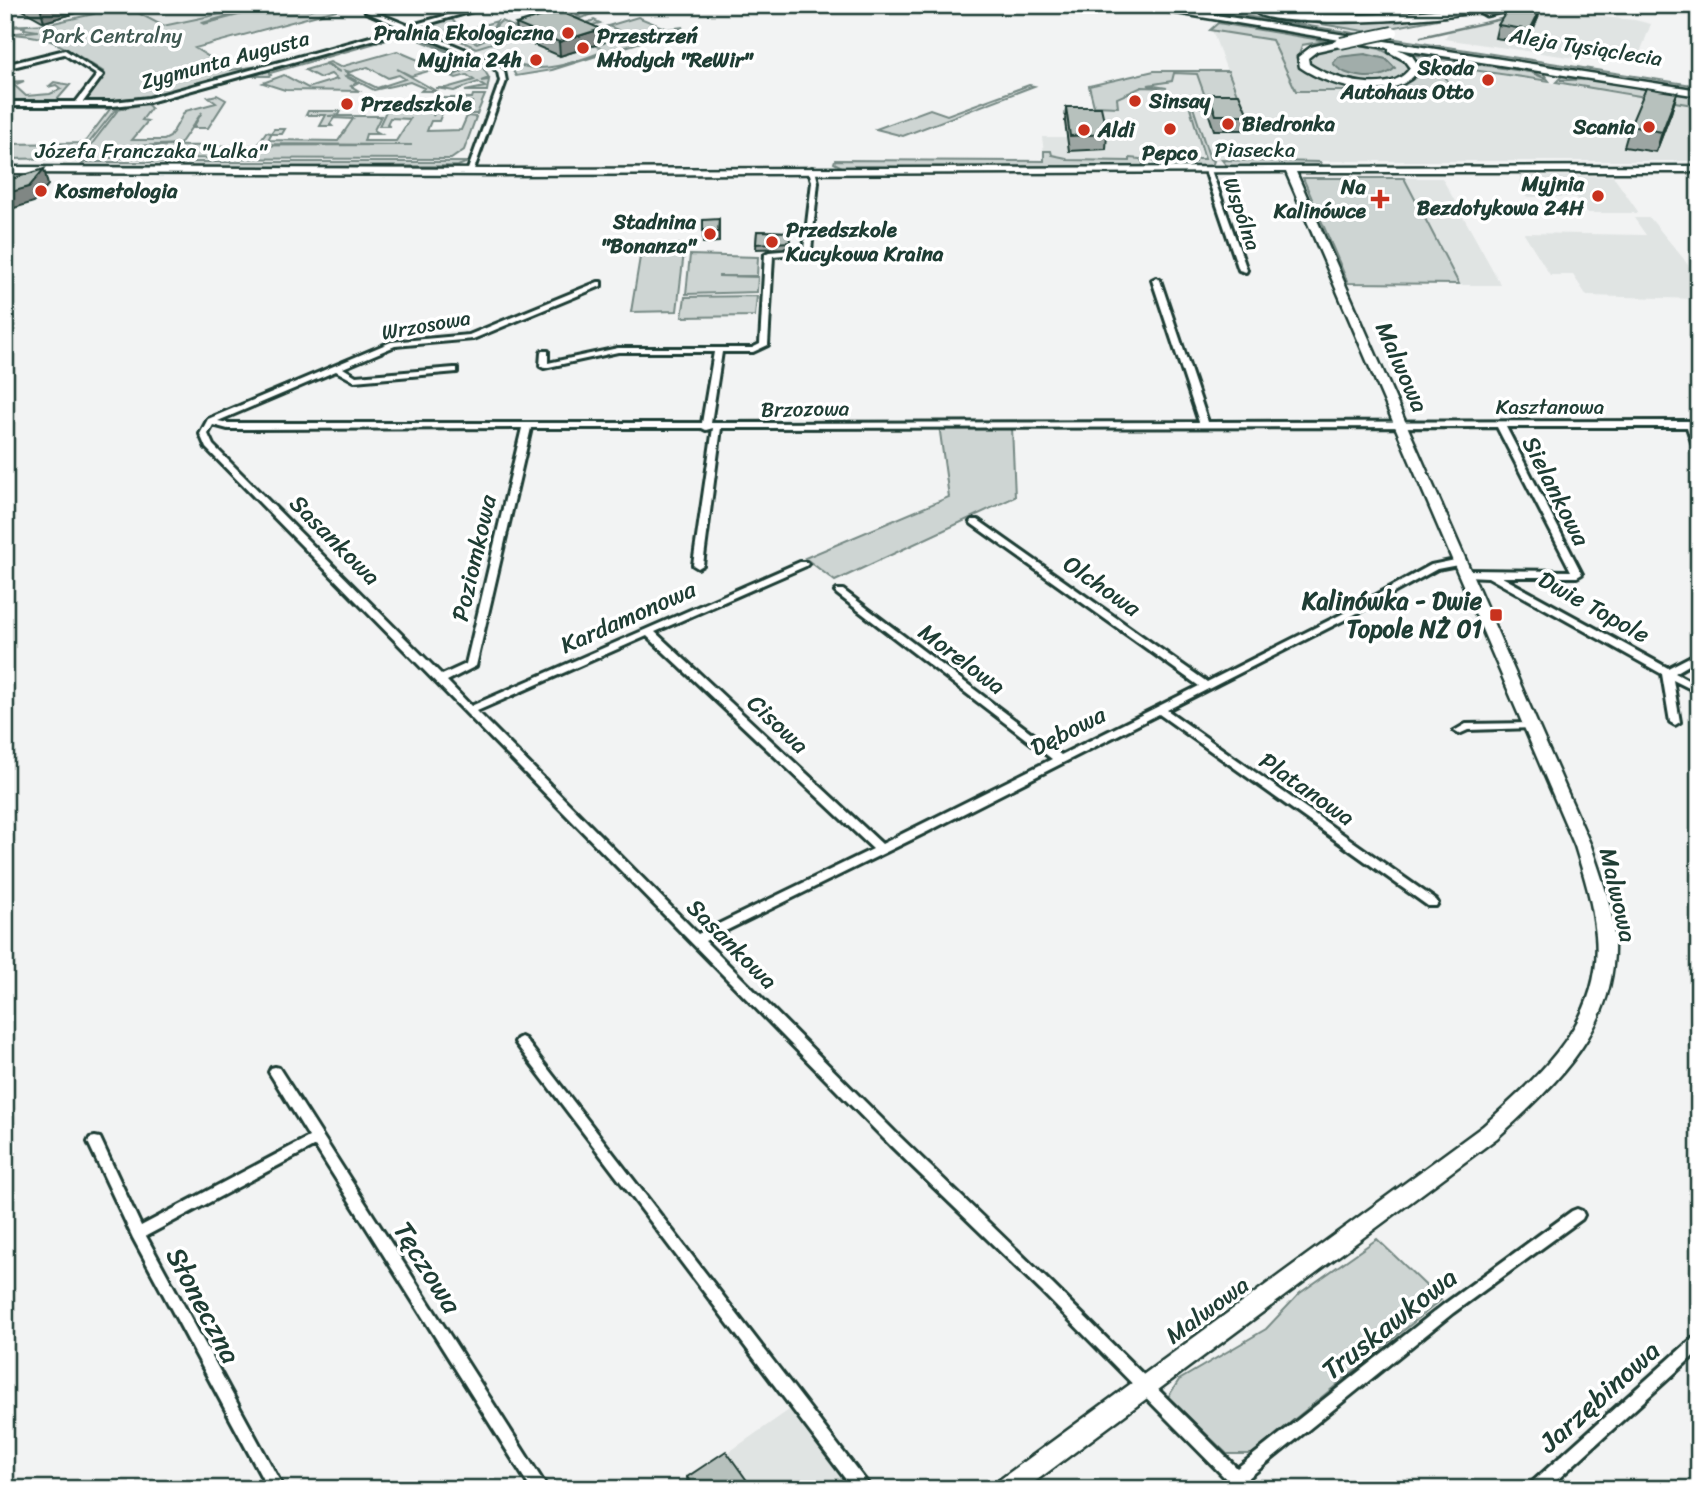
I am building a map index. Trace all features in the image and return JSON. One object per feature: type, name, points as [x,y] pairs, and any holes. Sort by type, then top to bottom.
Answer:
[{"type":"main road","points":[[1132,5],[1219,14],[1357,19],[1412,16],[1497,5]]},
{"type":"main road","points":[[1191,5],[1219,14]]},
{"type":"main road","points":[[1419,26],[1530,5]]},
{"type":"main road","name":"Aleja Tysiąclecia","points":[[1219,14],[1337,40],[1699,93]]},
{"type":"main road","name":"Aleja Tysiąclecia","points":[[1219,14],[1696,82]]},
{"type":"main road","points":[[1337,40],[1396,52],[1411,61],[1415,71],[1400,82],[1367,85],[1326,79],[1304,65],[1302,59],[1306,53],[1337,40],[1406,29]]},
{"type":"street","name":"Zygmunta Augusta","points":[[5,104],[122,103],[157,98],[490,5]]},
{"type":"street","points":[[1257,5],[1396,10],[1448,6]]},
{"type":"street","points":[[368,10],[490,62],[503,75],[471,170]]},
{"type":"street","points":[[5,67],[65,52],[100,75],[78,104]]},
{"type":"street","name":"Piasecka","points":[[812,170],[1699,169]]},
{"type":"street","name":"Józefa Franczaka \"Lalka\"","points":[[5,170],[812,170]]},
{"type":"street","points":[[545,353],[544,366],[618,350],[752,349],[764,345],[769,254],[807,251],[814,182],[812,170]]},
{"type":"street","name":"Wspólna","points":[[1208,170],[1243,270]]},
{"type":"street","name":"Malwowa","points":[[1006,1489],[1490,1132],[1544,1082],[1589,1024],[1605,978],[1607,958],[1603,917],[1590,865],[1290,170]]},
{"type":"street","points":[[1156,280],[1204,424]]},
{"type":"street","name":"Wrzosowa","points":[[210,422],[394,344],[470,337],[598,284]]},
{"type":"street","points":[[706,427],[718,350]]},
{"type":"street","name":"Wrzosowa","points":[[337,368],[354,379],[454,370]]},
{"type":"street","name":"Brzozowa","points":[[210,422],[228,426],[706,427],[1401,424]]},
{"type":"street","name":"Sasankowa","points":[[210,422],[204,434],[209,446],[894,1141],[1241,1483]]},
{"type":"street","name":"Kasztanowa","points":[[1401,424],[1694,424]]},
{"type":"street","name":"Sielankowa","points":[[1490,574],[1577,574],[1500,424]]},
{"type":"street","points":[[1694,424],[1699,451]]},
{"type":"street","name":"Poziomkowa","points":[[440,680],[471,666],[527,426]]},
{"type":"street","points":[[698,565],[717,427]]},
{"type":"street","name":"Olchowa","points":[[975,522],[1205,685]]},
{"type":"street","name":"Kardamonowa","points":[[470,710],[803,564]]},
{"type":"street","name":"Dębowa","points":[[696,940],[1345,616],[1434,567],[1463,567]]},
{"type":"street","name":"Dwie Topole","points":[[1463,567],[1490,574],[1699,690]]},
{"type":"street","name":"Morelowa","points":[[840,592],[1059,759]]},
{"type":"street","name":"Cisowa","points":[[648,631],[880,849]]},
{"type":"street","points":[[1675,722],[1667,673],[1699,655]]},
{"type":"street","name":"Platanowa","points":[[1158,709],[1432,903]]},
{"type":"street","points":[[1459,731],[1466,727],[1532,726]]},
{"type":"street","points":[[521,1042],[863,1489]]},
{"type":"street","name":"Tęczowa","points":[[275,1072],[540,1489]]},
{"type":"street","points":[[138,1234],[317,1139]]},
{"type":"street","name":"Słoneczna","points":[[95,1142],[138,1234],[276,1489]]},
{"type":"street","name":"Truskawkowa","points":[[1241,1483],[1448,1309],[1577,1215]]},
{"type":"street","name":"Jarzębinowa","points":[[1535,1489],[1699,1342]]},
{"type":"shaded area","points":[[115,5],[325,5],[328,7],[185,45]]},
{"type":"shaded area","points":[[1541,11],[1651,24],[1638,58],[1607,54],[1603,62],[1444,39],[1449,32]]},
{"type":"shaded area","points":[[559,22],[619,48],[534,74],[476,48]]},
{"type":"shaded area","points":[[1212,30],[1272,40],[1296,91],[1453,91],[1437,65],[1699,106],[1699,161],[1045,161],[1042,137],[1066,137],[1064,117],[1096,117],[1089,86],[1154,71],[1227,71]]},
{"type":"shaded area","points":[[1365,54],[1386,59],[1395,68],[1381,75],[1363,77],[1345,72],[1333,63],[1338,57]]},
{"type":"shaded area","points":[[1520,176],[1613,176],[1639,213],[1588,213],[1576,197],[1526,197],[1521,188]]},
{"type":"shaded area","points":[[1303,178],[1442,178],[1501,285],[1459,285],[1426,221]]},
{"type":"shaded area","points":[[1634,218],[1650,218],[1683,258],[1699,281],[1699,299],[1587,296],[1573,275],[1550,275],[1524,233],[1646,235]]},
{"type":"shaded area","points":[[789,1410],[850,1489],[676,1489]]},
{"type":"green space","name":"Park Centralny","points":[[77,5],[123,5],[163,26],[234,11],[238,13],[202,23],[204,24],[262,9],[257,5],[298,5],[309,10],[320,7],[316,5],[355,5],[195,48],[230,70],[266,65],[156,96],[89,102],[85,100],[104,72],[56,43],[34,36],[5,34],[38,31],[5,26],[49,24],[93,14]]},
{"type":"green space","points":[[531,5],[545,5],[538,8],[568,21],[579,16],[570,12],[579,8],[572,10],[562,7],[603,5],[610,8],[623,5],[571,21],[577,26],[594,20],[600,23],[589,26],[624,43],[637,38],[608,26],[638,17],[667,29],[683,27],[552,70],[516,76],[509,64],[496,56],[522,66],[543,68],[605,51],[596,46],[606,42]]},
{"type":"green space","points":[[1141,5],[1176,5],[1360,34],[1347,36]]},
{"type":"green space","points":[[1209,5],[1405,11],[1452,5],[1484,5],[1379,17],[1288,15]]},
{"type":"green space","points":[[1494,8],[1370,32],[1284,18],[1428,17]]},
{"type":"green space","points":[[451,19],[459,26],[448,30],[477,43],[488,38],[480,34],[483,32],[472,28],[497,21],[492,30],[501,21],[521,30],[541,28],[476,48],[426,25]]},
{"type":"green space","points":[[1218,23],[1326,41],[1302,45],[1297,62],[1306,72],[1339,85],[1358,88],[1396,86],[1421,72],[1420,64],[1394,48],[1542,72],[1549,81],[1438,65],[1454,91],[1296,91],[1272,40],[1210,30]]},
{"type":"green space","points":[[398,33],[410,35],[456,54],[449,54],[415,38],[397,37],[270,73],[269,76],[251,76]]},
{"type":"green space","points":[[1383,37],[1699,86],[1699,91],[1369,40]]},
{"type":"green space","points":[[1350,43],[1380,49],[1406,62],[1408,71],[1397,78],[1372,84],[1331,76],[1309,64],[1309,58],[1319,50]]},
{"type":"green space","points":[[397,51],[430,65],[445,60],[459,66],[428,68],[432,70],[411,76],[397,69],[436,91],[421,91],[424,88],[410,82],[374,90],[347,76],[351,75],[377,88],[405,79],[399,75],[388,78],[368,67],[350,72],[343,70],[349,74],[345,76],[357,83],[351,86],[359,91],[285,90],[263,83],[284,75],[308,88],[337,79],[331,74],[320,78],[305,70],[325,64],[340,72],[327,63],[340,67]]},
{"type":"green space","points":[[482,66],[489,78],[481,81],[489,80],[487,91],[465,91],[485,87],[478,82],[454,91],[436,88],[474,80],[467,75],[456,78],[452,76],[463,71],[451,75],[441,71],[465,68],[469,71]]},
{"type":"green space","points":[[1154,71],[1228,71],[1242,107],[1193,107],[1210,159],[1214,161],[1212,166],[1172,168],[1158,165],[1154,161],[1195,162],[1195,159],[1205,159],[1189,104],[1207,102],[1197,74],[1174,73],[1172,81],[1148,85],[1167,88],[1142,87],[1117,98],[1118,107],[1094,106],[1089,86]]},
{"type":"green space","points":[[1574,75],[1699,96],[1699,106],[1556,82],[1562,76]]},
{"type":"green space","points":[[24,81],[14,85],[26,96],[50,94],[61,89],[56,85],[48,87],[54,82],[70,85],[56,101],[5,102],[5,82]]},
{"type":"green space","points":[[1029,85],[1034,86],[903,136],[876,129],[930,109],[947,115]]},
{"type":"green space","points":[[217,95],[226,100],[208,128],[193,128],[202,112],[180,144],[137,146],[412,145],[258,144],[266,132],[271,133],[274,129],[285,129],[282,134],[271,134],[268,140],[338,141],[353,119],[334,118],[330,124],[332,126],[320,126],[326,115],[306,115],[308,111],[341,111],[339,115],[328,116],[381,116],[374,130],[381,134],[366,134],[364,141],[396,141],[410,119],[390,118],[387,124],[389,126],[379,126],[387,109],[434,108],[433,116],[443,98],[485,95],[477,114],[468,114],[472,102],[456,101],[445,106],[439,121],[431,121],[427,131],[461,130],[467,116],[476,117],[464,150],[451,159],[81,158],[118,110],[146,103],[151,108],[142,120],[148,121],[132,140],[164,140],[170,137],[185,111],[216,103],[208,97]]},
{"type":"green space","points":[[127,105],[115,110],[77,158],[5,159],[5,144],[84,143],[110,109],[64,109],[66,107]]},
{"type":"green space","points":[[1044,151],[1051,151],[1052,155],[1067,160],[1130,161],[1130,158],[1140,159],[1144,163],[1141,167],[1132,168],[844,168],[834,163],[835,160],[1044,161]]},
{"type":"green space","points":[[1222,160],[1320,162],[1322,165],[1236,168],[1226,165]]},
{"type":"green space","points":[[85,162],[468,162],[458,166],[78,168]]},
{"type":"green space","points":[[1303,178],[1404,178],[1459,284],[1348,283]]},
{"type":"green space","points":[[685,244],[677,311],[631,312],[642,245]]},
{"type":"green space","points":[[690,255],[758,257],[757,276],[718,276],[758,277],[757,292],[686,294]]},
{"type":"green space","points":[[757,296],[755,316],[682,317],[685,297]]},
{"type":"green space","points":[[939,425],[1012,427],[1015,497],[835,581],[805,558],[949,497]]},
{"type":"green space","points":[[1377,1239],[1441,1300],[1252,1454],[1227,1454],[1168,1397],[1179,1380],[1266,1329],[1300,1293]]},
{"type":"building","points":[[1527,5],[1542,6],[1530,30],[1498,25],[1508,9]]},
{"type":"building","points":[[559,11],[601,29],[559,42],[516,24]]},
{"type":"building","points":[[1646,88],[1677,93],[1662,132],[1630,126]]},
{"type":"building","points":[[1209,94],[1239,94],[1248,115],[1216,115]]},
{"type":"building","points":[[1066,107],[1101,107],[1107,134],[1070,136]]},
{"type":"building","points":[[44,169],[29,187],[5,194],[5,181]]},
{"type":"building","points":[[719,219],[718,232],[703,232],[703,220]]},
{"type":"building","points":[[757,231],[789,232],[790,242],[756,244]]},
{"type":"building","points":[[726,1451],[753,1489],[695,1489],[687,1477]]},
{"type":"waterway","points":[[1421,37],[1506,18]]},
{"type":"waterway","points":[[1411,54],[1531,72],[1545,78]]},
{"type":"waterway","points":[[1561,80],[1588,79],[1650,89]]},
{"type":"waterway","points":[[1672,92],[1699,97]]},
{"type":"place","name":"Pralnia Ekologiczna","points":[[568,33]]},
{"type":"place","name":"Przestrzeń Młodych \"ReWir\"","points":[[583,48]]},
{"type":"place","name":"Myjnia 24h","points":[[536,60]]},
{"type":"place","name":"Skoda Autohaus Otto","points":[[1488,80]]},
{"type":"place","name":"Sinsay","points":[[1135,101]]},
{"type":"place","name":"Przedszkole","points":[[347,104]]},
{"type":"place","name":"Biedronka","points":[[1228,124]]},
{"type":"place","name":"Scania","points":[[1649,127]]},
{"type":"place","name":"Pepco","points":[[1170,129]]},
{"type":"place","name":"Aldi","points":[[1084,130]]},
{"type":"place","name":"Kosmetologia","points":[[41,191]]},
{"type":"place","name":"Myjnia Bezdotykowa 24H","points":[[1598,196]]},
{"type":"place","name":"Na Kalinówce","points":[[1380,199]]},
{"type":"place","name":"Stadnina \"Bonanza\"","points":[[710,234]]},
{"type":"place","name":"Przedszkole Kucykowa Kraina","points":[[772,242]]},
{"type":"place","name":"Kalinówka - Dwie Topole NŻ 01","points":[[1496,615]]}]
